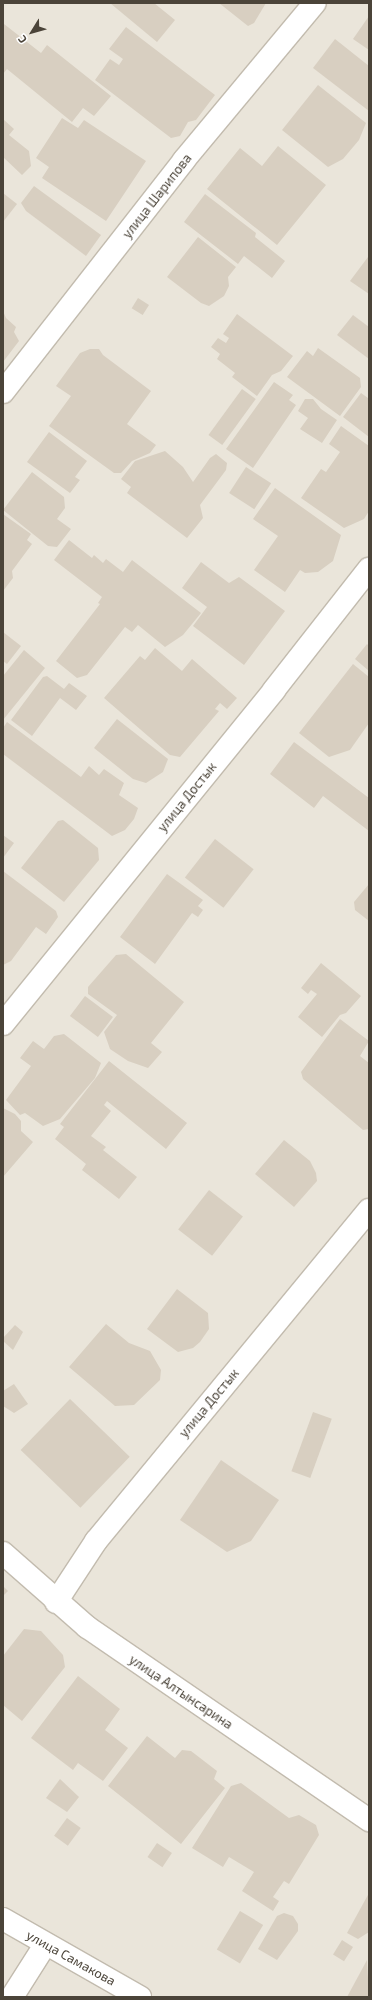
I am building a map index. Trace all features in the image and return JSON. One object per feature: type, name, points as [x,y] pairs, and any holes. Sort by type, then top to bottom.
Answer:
[{"type":"street","name":"улица Шарипова","points":[[3,392],[184,160],[315,3]]},
{"type":"street","name":"улица Достык","points":[[3,1024],[274,690],[369,569]]},
{"type":"street","name":"улица Достык","points":[[56,1602],[96,1541],[369,1210]]},
{"type":"street","name":"улица Алтынсарина","points":[[3,1553],[56,1602],[169,1684],[369,1820]]},
{"type":"street","name":"улица Самакова","points":[[3,1919],[45,1945],[140,1997]]},
{"type":"street","points":[[12,1997],[45,1945]]},
{"type":"shaded area","points":[[3,3],[369,3],[369,1997],[3,1997]]},
{"type":"building","points":[[110,3],[154,3],[175,20],[157,42]]},
{"type":"building","points":[[219,3],[266,3],[254,23],[248,26]]},
{"type":"building","points":[[369,16],[369,50],[353,39]]},
{"type":"building","points":[[4,24],[41,53],[47,45],[111,96],[94,116],[83,108],[72,122],[7,69],[3,74]]},
{"type":"building","points":[[126,27],[215,95],[196,120],[188,122],[180,136],[171,138],[95,80],[110,59],[119,65],[123,59],[109,49]]},
{"type":"building","points":[[335,39],[369,66],[369,111],[313,68]]},
{"type":"building","points":[[318,85],[366,123],[359,140],[343,159],[328,167],[282,130]]},
{"type":"building","points":[[62,118],[78,128],[84,120],[146,161],[106,221],[42,178],[49,167],[36,158]]},
{"type":"building","points":[[3,119],[14,129],[9,135],[29,151],[31,166],[22,175],[3,157]]},
{"type":"building","points":[[278,146],[326,185],[277,245],[207,189],[240,148],[262,166]]},
{"type":"building","points":[[34,186],[101,235],[86,256],[26,211],[21,203]]},
{"type":"building","points":[[3,193],[17,204],[3,222]]},
{"type":"building","points":[[205,194],[256,233],[255,237],[285,261],[272,278],[244,256],[238,264],[184,222]]},
{"type":"building","points":[[198,237],[236,267],[228,277],[229,286],[224,296],[209,306],[201,303],[167,277]]},
{"type":"building","points":[[368,257],[369,258],[369,294],[350,281]]},
{"type":"building","points":[[138,298],[149,305],[143,315],[132,308]]},
{"type":"building","points":[[3,311],[6,318],[16,327],[14,332],[19,341],[3,362]]},
{"type":"building","points":[[237,314],[293,356],[281,371],[272,375],[257,396],[232,377],[235,373],[217,359],[220,354],[211,347],[218,338],[226,343],[229,338],[223,334]]},
{"type":"building","points":[[353,315],[369,327],[369,359],[337,335]]},
{"type":"building","points":[[318,348],[360,378],[361,387],[340,416],[287,377],[307,351],[313,356]]},
{"type":"building","points":[[90,349],[99,349],[103,355],[151,391],[127,424],[156,445],[150,453],[132,461],[121,473],[114,473],[49,426],[71,396],[56,386],[80,353]]},
{"type":"building","points":[[274,382],[293,395],[289,400],[296,405],[253,468],[226,449]]},
{"type":"building","points":[[242,389],[256,399],[222,445],[208,435]]},
{"type":"building","points":[[361,393],[368,398],[369,396],[369,437],[343,417]]},
{"type":"building","points":[[305,399],[313,399],[321,409],[337,420],[322,443],[300,429],[308,418],[298,411]]},
{"type":"building","points":[[341,426],[369,446],[369,511],[364,519],[344,528],[301,498],[321,469],[326,472],[340,452],[329,444]]},
{"type":"building","points":[[49,432],[87,461],[75,477],[80,480],[70,493],[27,462]]},
{"type":"building","points":[[165,451],[183,467],[193,482],[210,458],[216,454],[227,463],[226,470],[200,505],[203,518],[187,538],[127,493],[131,487],[121,479],[135,461]]},
{"type":"building","points":[[246,467],[271,483],[254,509],[229,493]]},
{"type":"building","points":[[32,472],[64,497],[65,508],[57,519],[71,529],[57,547],[48,546],[3,510]]},
{"type":"building","points":[[275,488],[341,535],[333,561],[318,572],[305,573],[300,570],[285,592],[254,570],[278,536],[253,519]]},
{"type":"building","points":[[3,514],[31,534],[27,540],[32,544],[12,571],[13,578],[3,591]]},
{"type":"building","points":[[69,540],[92,558],[94,555],[103,563],[106,559],[123,572],[132,560],[201,613],[183,635],[165,647],[138,625],[132,632],[125,627],[87,675],[77,678],[56,661],[100,604],[98,603],[102,597],[54,560]]},
{"type":"building","points":[[201,562],[229,583],[239,577],[285,611],[244,665],[193,626],[207,607],[182,588]]},
{"type":"building","points":[[3,632],[21,646],[7,664],[3,661]]},
{"type":"building","points":[[367,644],[369,646],[369,671],[355,659]]},
{"type":"building","points":[[155,648],[182,671],[192,659],[237,698],[227,709],[220,703],[215,709],[219,711],[180,757],[170,755],[104,698],[140,656],[145,660]]},
{"type":"building","points":[[24,650],[45,668],[3,720],[3,676]]},
{"type":"building","points":[[353,664],[369,677],[369,723],[350,750],[329,757],[299,733]]},
{"type":"building","points":[[47,676],[64,689],[69,683],[87,696],[76,710],[60,698],[32,736],[11,720],[43,677]]},
{"type":"building","points":[[117,719],[168,759],[163,772],[146,783],[133,779],[94,748]]},
{"type":"building","points":[[7,722],[81,777],[89,766],[99,775],[104,769],[124,783],[119,795],[138,808],[134,819],[125,830],[112,836],[3,754],[3,728]]},
{"type":"building","points":[[294,742],[369,798],[369,831],[323,796],[314,808],[270,774]]},
{"type":"building","points":[[63,820],[98,848],[99,860],[64,902],[21,868],[58,821]]},
{"type":"building","points":[[3,835],[14,843],[3,858]]},
{"type":"building","points":[[215,839],[254,869],[223,908],[185,878]]},
{"type":"building","points":[[3,871],[56,911],[58,917],[46,934],[36,927],[11,961],[3,965]]},
{"type":"building","points":[[167,874],[203,900],[198,906],[203,910],[198,917],[192,913],[155,964],[120,937]]},
{"type":"building","points":[[369,884],[369,921],[355,910],[354,902]]},
{"type":"building","points":[[126,954],[184,1002],[151,1043],[162,1052],[148,1068],[128,1061],[110,1049],[104,1032],[117,1015],[88,994],[88,987],[116,955]]},
{"type":"building","points":[[321,963],[361,996],[346,1013],[340,1015],[322,1037],[298,1017],[317,994],[311,990],[308,994],[301,988]]},
{"type":"building","points":[[85,996],[113,1017],[98,1037],[70,1016]]},
{"type":"building","points":[[340,1019],[369,1041],[360,1056],[369,1063],[369,1129],[363,1130],[303,1079],[301,1072]]},
{"type":"building","points":[[64,1034],[101,1063],[95,1078],[60,1119],[43,1126],[25,1113],[20,1115],[6,1100],[31,1066],[20,1058],[33,1041],[44,1049],[54,1036]]},
{"type":"building","points":[[109,1061],[187,1123],[166,1149],[107,1101],[104,1105],[111,1111],[91,1136],[106,1147],[103,1150],[137,1177],[119,1199],[82,1170],[86,1164],[55,1139],[64,1127],[60,1124]]},
{"type":"building","points":[[3,1108],[15,1114],[21,1121],[21,1131],[33,1142],[3,1177]]},
{"type":"building","points":[[284,1140],[310,1161],[316,1173],[317,1181],[294,1207],[255,1174]]},
{"type":"building","points":[[209,1190],[243,1216],[212,1256],[178,1229]]},
{"type":"building","points":[[177,1289],[208,1313],[209,1329],[200,1342],[193,1348],[178,1352],[147,1329]]},
{"type":"building","points":[[106,1324],[129,1343],[150,1351],[161,1370],[160,1380],[134,1405],[115,1406],[69,1367]]},
{"type":"building","points":[[15,1325],[23,1332],[13,1350],[3,1341],[3,1338]]},
{"type":"building","points":[[14,1384],[28,1404],[14,1413],[3,1406],[3,1391]]},
{"type":"building","points":[[70,1399],[130,1457],[80,1508],[21,1450]]},
{"type":"building","points":[[313,1412],[332,1419],[310,1478],[291,1471]]},
{"type":"building","points":[[221,1460],[279,1500],[251,1541],[227,1552],[180,1520]]},
{"type":"building","points":[[3,1586],[8,1591],[3,1596]]},
{"type":"building","points":[[24,1629],[41,1631],[63,1655],[65,1667],[22,1721],[3,1705],[3,1656]]},
{"type":"building","points":[[78,1676],[120,1709],[105,1730],[128,1748],[103,1781],[78,1763],[73,1770],[31,1738]]},
{"type":"building","points":[[147,1736],[175,1758],[182,1750],[191,1751],[217,1771],[214,1779],[225,1788],[181,1844],[108,1786]]},
{"type":"building","points":[[60,1779],[79,1797],[67,1812],[46,1798]]},
{"type":"building","points":[[241,1783],[289,1818],[299,1815],[316,1825],[319,1835],[289,1884],[284,1881],[273,1897],[279,1901],[273,1911],[242,1891],[254,1872],[229,1857],[223,1867],[192,1848],[231,1786]]},
{"type":"building","points":[[67,1818],[81,1828],[68,1846],[54,1836]]},
{"type":"building","points":[[157,1843],[172,1853],[162,1867],[147,1857]]},
{"type":"building","points":[[369,1893],[369,1932],[358,1939],[347,1933]]},
{"type":"building","points":[[240,1911],[263,1925],[240,1963],[217,1950]]},
{"type":"building","points":[[284,1913],[293,1916],[298,1924],[298,1931],[277,1960],[258,1949],[277,1916]]},
{"type":"building","points":[[342,1940],[353,1947],[344,1961],[333,1954]]},
{"type":"building","points":[[367,1960],[369,1997],[347,1997]]}]
